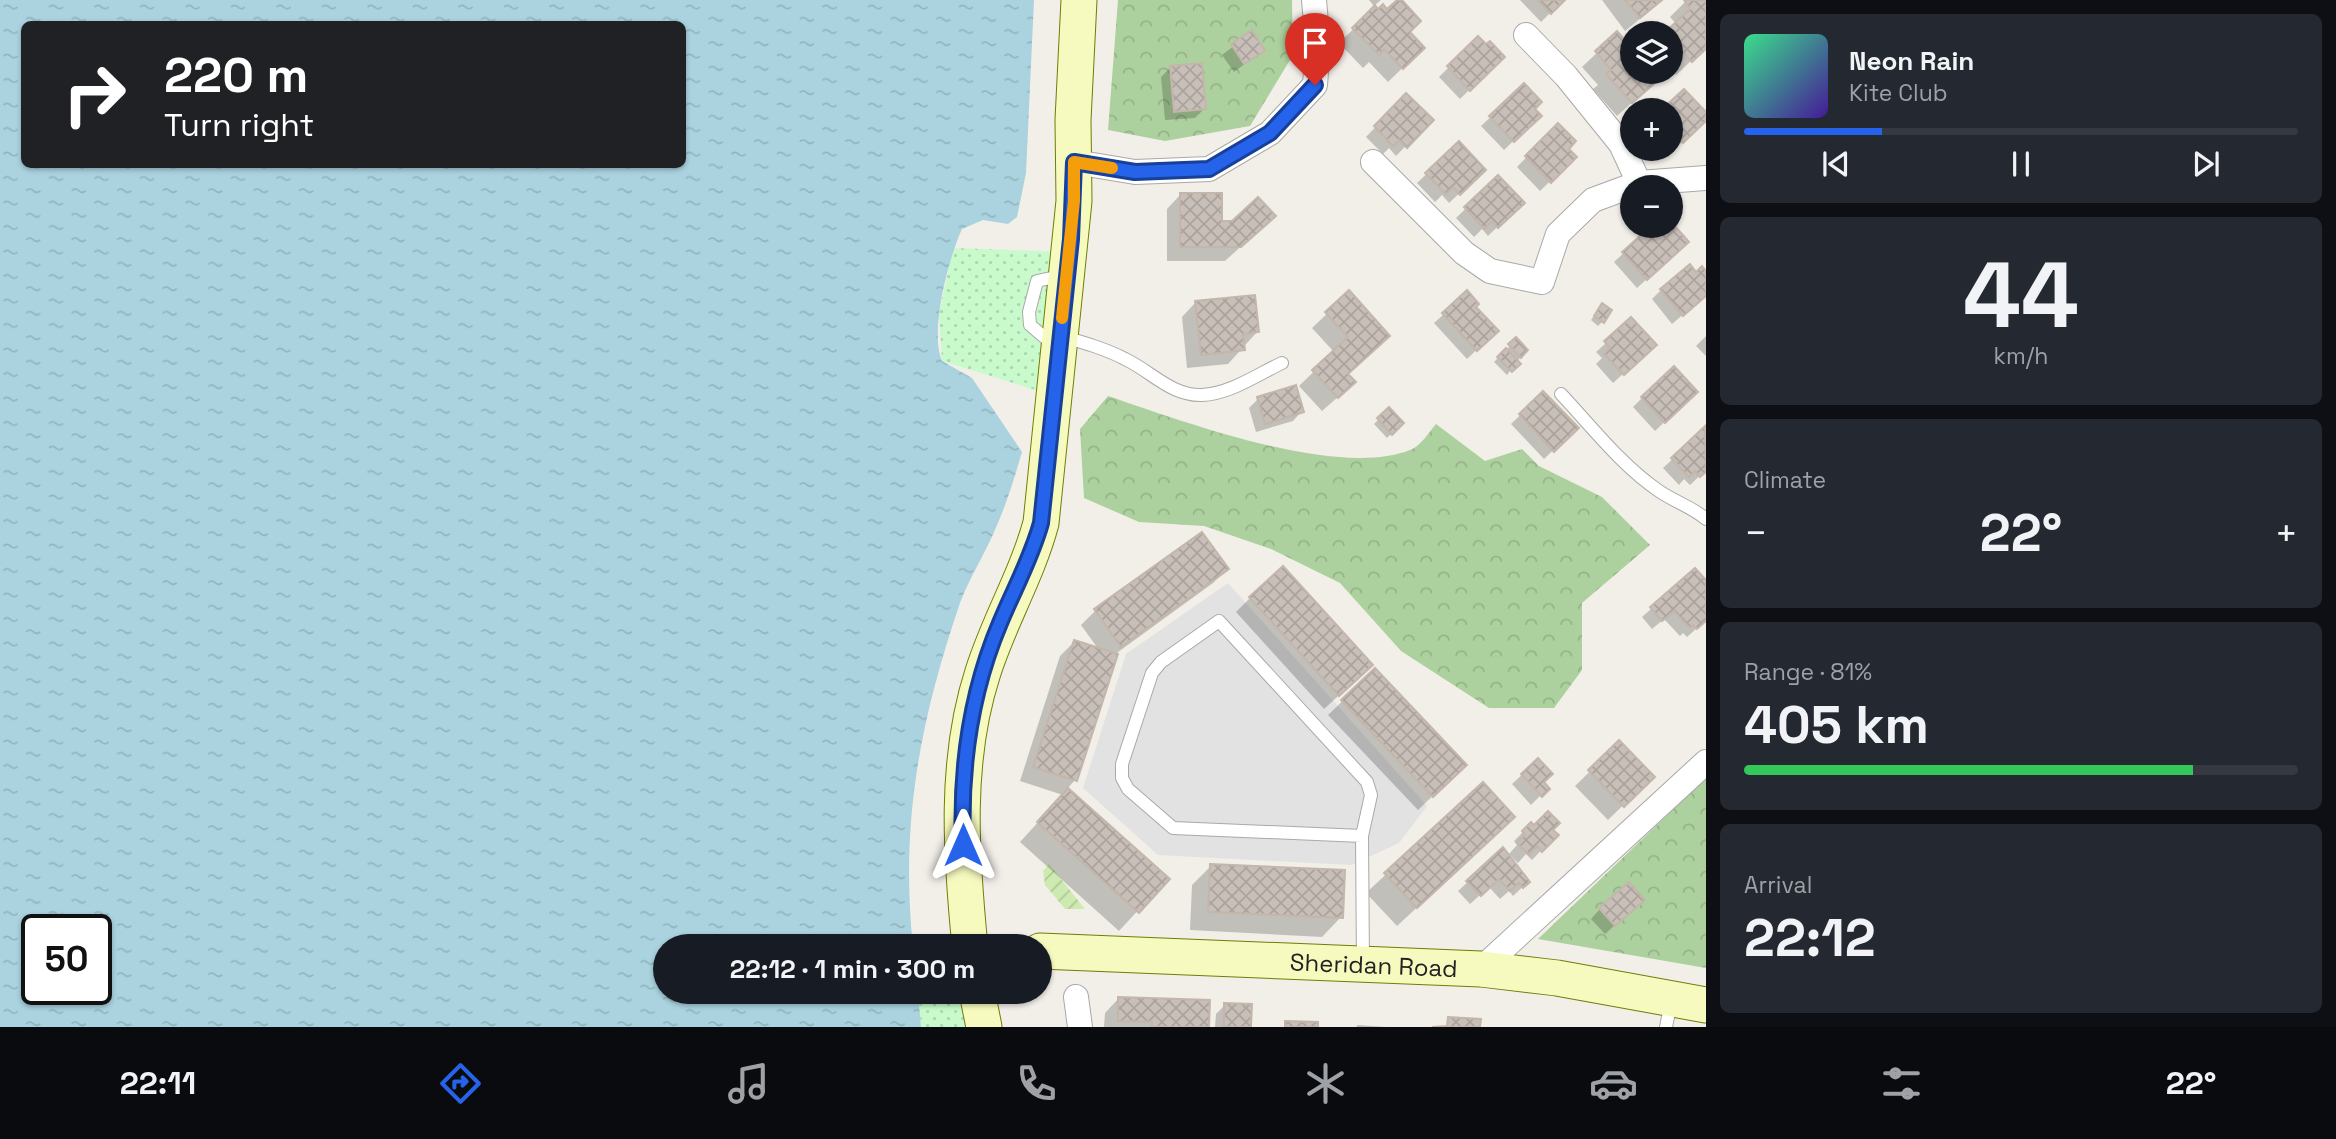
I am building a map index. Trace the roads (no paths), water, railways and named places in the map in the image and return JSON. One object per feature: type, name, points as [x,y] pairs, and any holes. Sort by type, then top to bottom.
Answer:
[{"type":"main road","points":[[969,934],[962,829],[966,746],[983,671],[1000,623],[1034,551],[1041,523],[1067,275],[1079,0]]},
{"type":"main road","name":"Sheridan Road","points":[[1052,951],[1481,969],[1557,978],[1669,1013],[1706,1005]]},
{"type":"main road","points":[[980,1004],[985,1027]]},
{"type":"street","points":[[1074,162],[1135,172],[1209,169],[1270,133],[1315,85],[1318,44],[1314,0]]},
{"type":"street","points":[[1526,35],[1566,76],[1621,144],[1635,175]]},
{"type":"street","points":[[1373,162],[1464,253],[1490,271],[1542,282],[1558,234],[1593,200],[1620,190]]},
{"type":"street","points":[[1683,180],[1706,178]]},
{"type":"street","points":[[1481,969],[1706,762]]},
{"type":"street","points":[[1076,997],[1080,1027]]},
{"type":"lane","points":[[1060,342],[1127,359],[1158,381],[1192,394],[1219,392],[1282,363]]},
{"type":"lane","points":[[1561,394],[1619,456],[1659,491],[1695,510],[1706,519]]},
{"type":"lane","points":[[1362,836],[1173,828],[1166,823],[1128,789],[1122,778],[1122,764],[1152,673],[1161,662],[1219,621],[1367,782],[1371,795],[1362,836],[1363,964]]},
{"type":"water","points":[[0,0],[1034,0],[1026,173],[1017,217],[1008,224],[983,220],[962,229],[947,275],[939,313],[939,348],[942,361],[972,378],[1022,452],[998,522],[960,603],[924,731],[909,858],[912,934],[653,934],[653,1004],[919,1004],[921,1027],[0,1027]]}]
